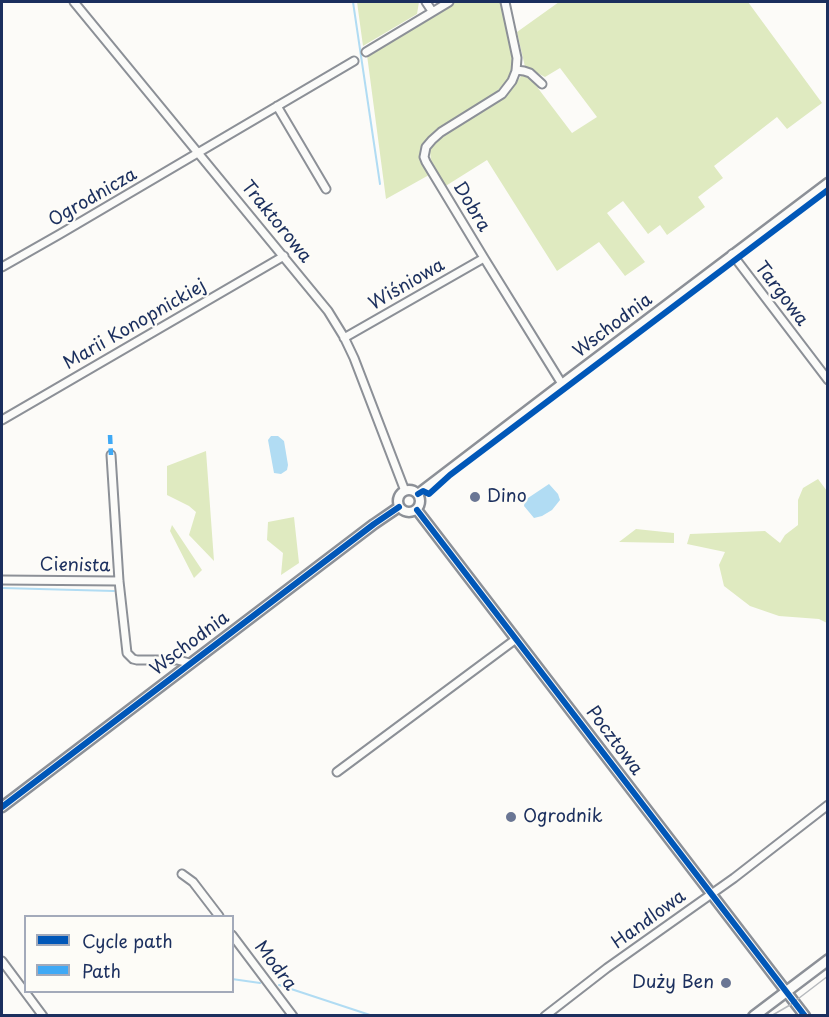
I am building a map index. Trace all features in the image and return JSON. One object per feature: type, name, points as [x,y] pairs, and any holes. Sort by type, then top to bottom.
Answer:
[{"type":"main road","points":[[754,1016],[828,960]]},
{"type":"street","name":"Traktorowa","points":[[74,2],[328,311],[354,358],[405,491]]},
{"type":"street","points":[[426,2],[432,11]]},
{"type":"street","points":[[366,52],[449,2]]},
{"type":"street","points":[[505,2],[516,53],[516,70],[530,73],[542,84]]},
{"type":"street","name":"Ogrodnicza","points":[[2,267],[354,61]]},
{"type":"street","name":"Dobra","points":[[516,70],[512,81],[502,93],[441,132],[429,142],[424,151],[426,162],[562,384]]},
{"type":"street","points":[[277,106],[326,189]]},
{"type":"street","name":"Wschodnia","points":[[418,494],[828,183]]},
{"type":"street","name":"Targowa","points":[[732,254],[828,380]]},
{"type":"street","name":"Marii Konopnickiej","points":[[2,420],[284,256]]},
{"type":"street","name":"Wiśniowa","points":[[344,338],[484,258]]},
{"type":"street","points":[[111,454],[119,581]]},
{"type":"street","points":[[412,490],[418,494],[421,502],[417,510],[408,513],[399,507],[398,499],[405,491],[412,490]]},
{"type":"street","name":"Wschodnia","points":[[2,807],[189,663],[399,507]]},
{"type":"street","name":"Pocztowa","points":[[417,510],[805,1016]]},
{"type":"street","name":"Cienista","points":[[2,580],[119,581],[126,648],[130,656],[137,660],[178,660],[189,663]]},
{"type":"street","points":[[338,772],[516,639]]},
{"type":"street","name":"Handlowa","points":[[545,1016],[828,805]]},
{"type":"street","points":[[182,874],[193,882],[218,915]]},
{"type":"street","name":"Modra","points":[[234,938],[292,1016]]},
{"type":"street","points":[[2,961],[24,991]]},
{"type":"street","points":[[26,993],[43,1016]]},
{"type":"green space","points":[[357,2],[419,2],[417,14],[363,46]]},
{"type":"green space","points":[[454,2],[500,2],[514,56],[513,71],[509,79],[496,92],[436,131],[425,142],[421,155],[429,175],[386,199],[367,55]]},
{"type":"green space","points":[[559,2],[748,2],[822,103],[787,129],[777,117],[714,166],[723,178],[698,197],[705,207],[667,235],[660,225],[648,234],[623,201],[607,213],[645,262],[625,276],[599,242],[557,271],[487,160],[444,187],[431,162],[430,151],[438,139],[505,96],[522,75],[527,75],[531,79],[572,133],[597,117],[560,68],[545,77],[525,67],[517,32]]},
{"type":"green space","points":[[206,451],[214,561],[189,535],[196,512],[167,495],[167,466]]},
{"type":"green space","points":[[818,479],[827,491],[827,623],[819,619],[779,616],[750,606],[724,586],[719,565],[725,552],[687,544],[690,534],[765,531],[780,543],[785,535],[798,525],[798,500],[803,488]]},
{"type":"green space","points":[[294,517],[299,563],[281,575],[283,553],[267,540],[268,522]]},
{"type":"green space","points":[[172,525],[202,570],[194,578],[170,531]]},
{"type":"green space","points":[[636,529],[674,533],[674,543],[619,542]]},
{"type":"water","points":[[271,436],[278,436],[284,441],[288,465],[287,470],[281,474],[274,473],[268,440]]},
{"type":"water","points":[[549,484],[560,500],[552,510],[534,518],[524,506],[525,500]]},
{"type":"waterway","points":[[353,2],[380,184]]},
{"type":"waterway","points":[[2,588],[114,591]]},
{"type":"waterway","points":[[234,979],[260,983]]},
{"type":"waterway","points":[[279,985],[373,1016]]},
{"type":"tram line","points":[[771,1016],[790,1005],[828,976]]},
{"type":"marked path","points":[[110,435],[111,455]]},
{"type":"cycle path","points":[[418,494],[423,491],[429,494],[450,475],[828,190]]},
{"type":"cycle path","points":[[2,807],[399,507]]},
{"type":"cycle path","points":[[417,510],[805,1016]]},
{"type":"place","name":"Dino","points":[[475,497]]},
{"type":"place","name":"Ogrodnik","points":[[511,817]]},
{"type":"place","name":"Duży Ben","points":[[726,983]]}]
